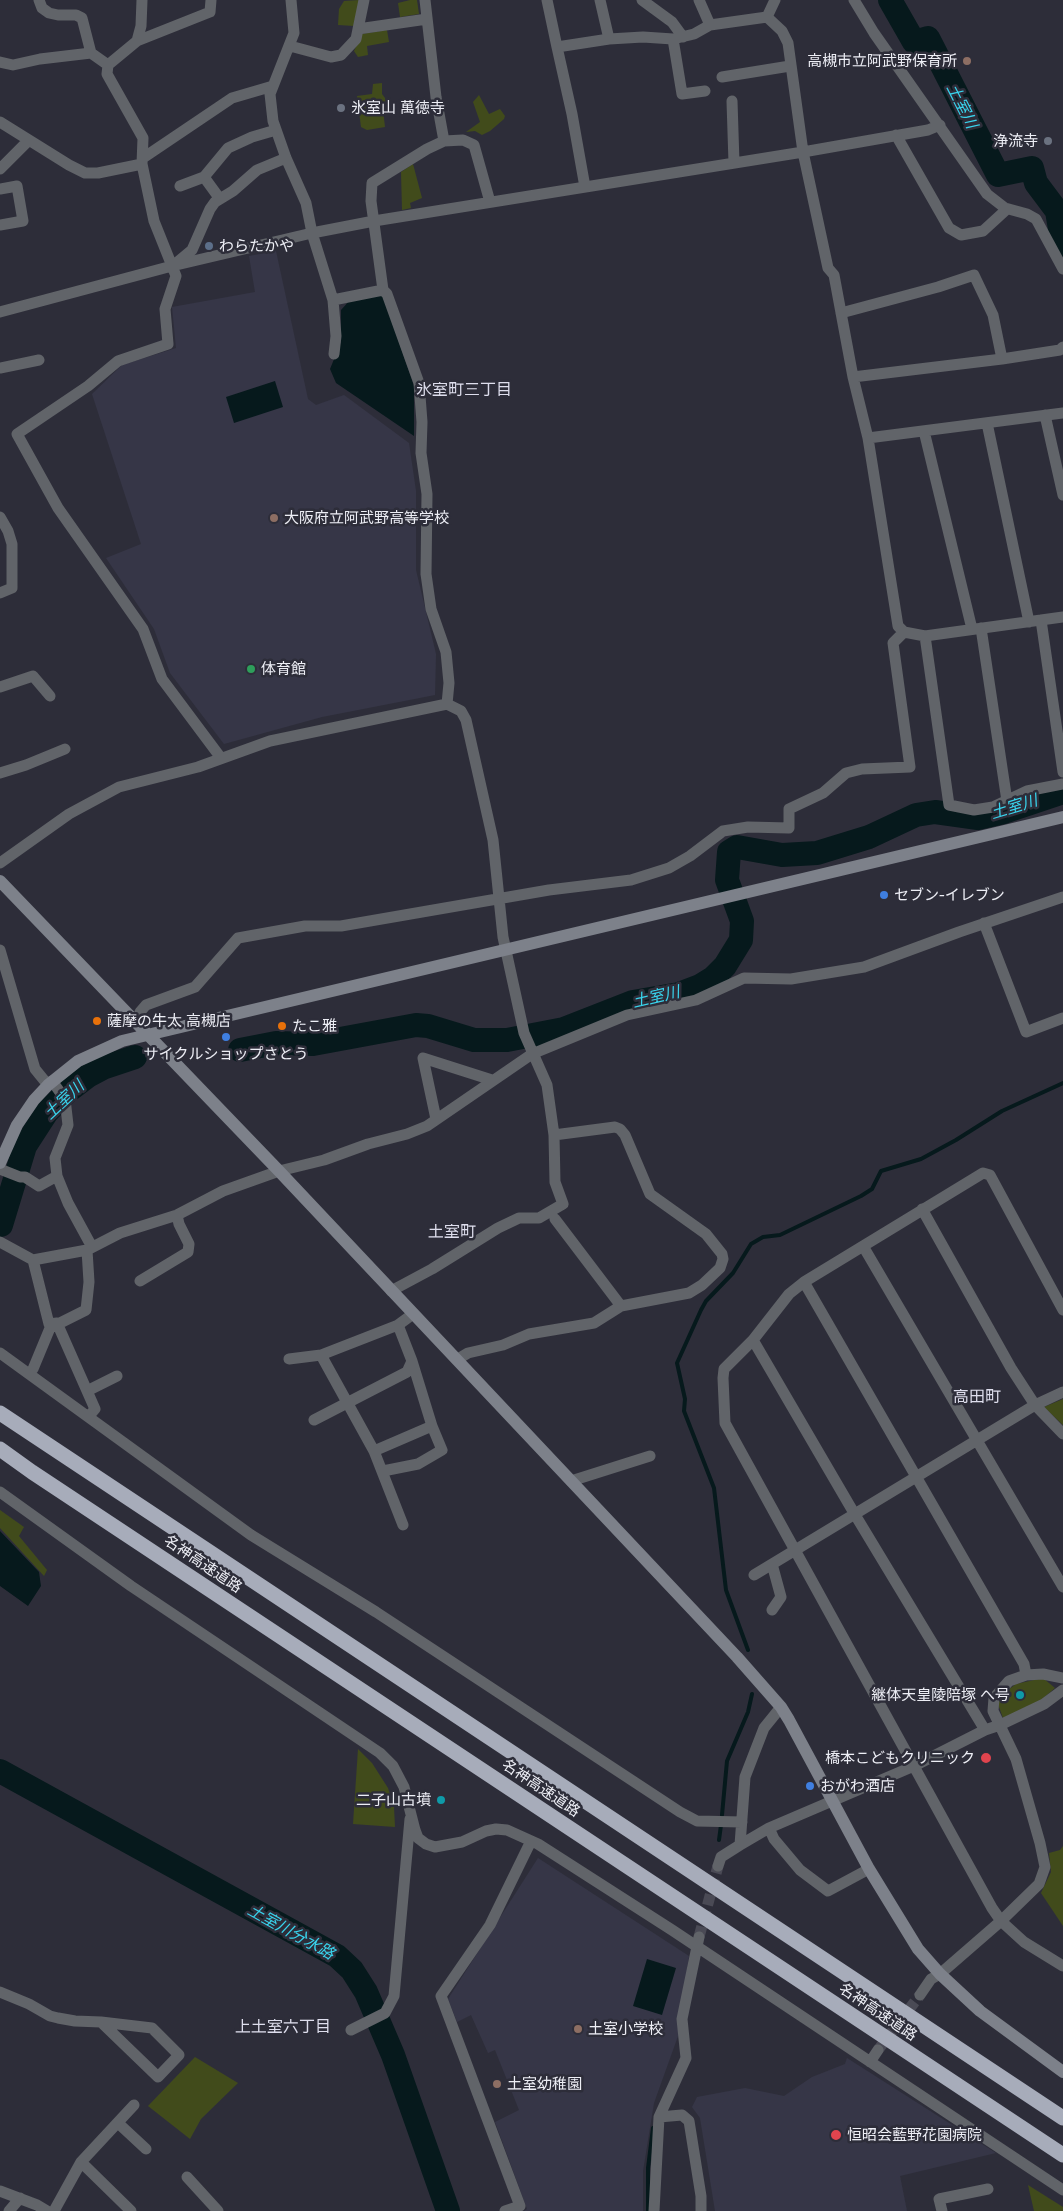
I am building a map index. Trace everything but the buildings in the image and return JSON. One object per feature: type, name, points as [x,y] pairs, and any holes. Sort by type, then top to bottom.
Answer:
[{"type":"highway","name":"名神高速道路","points":[[0,1413],[1063,2118]]},
{"type":"highway","name":"名神高速道路","points":[[0,1449],[1063,2155]]},
{"type":"street","points":[[39,0],[42,8],[49,13],[76,15],[82,18],[88,47],[92,53],[108,65]]},
{"type":"street","points":[[137,41],[142,26],[142,0]]},
{"type":"street","points":[[211,0],[210,12],[137,41],[108,65],[107,74],[143,138],[142,161],[154,221],[176,276],[165,309],[168,344],[118,361],[88,386],[17,434],[58,508],[143,629],[162,679],[221,758]]},
{"type":"street","points":[[291,0],[294,33],[270,94],[276,130],[306,203],[312,233],[333,300],[336,336],[334,354]]},
{"type":"street","points":[[290,46],[330,57],[341,55],[356,39],[364,0]]},
{"type":"street","points":[[425,0],[436,97],[444,141]]},
{"type":"street","points":[[547,0],[572,114],[585,187]]},
{"type":"street","points":[[600,0],[608,39]]},
{"type":"street","points":[[642,0],[672,22],[678,38],[682,94],[705,91]]},
{"type":"street","points":[[699,0],[710,25]]},
{"type":"street","points":[[767,17],[775,0]]},
{"type":"street","points":[[854,0],[874,33],[940,124],[987,194],[1007,209],[1027,214],[1036,219],[1063,269]]},
{"type":"street","points":[[557,46],[608,39],[678,38],[694,34],[710,25],[767,17]]},
{"type":"street","points":[[767,17],[782,31],[788,42],[802,152],[828,268],[834,275],[853,377],[868,438],[898,626],[904,632],[925,636],[1063,617]]},
{"type":"street","points":[[358,29],[427,19]]},
{"type":"street","points":[[0,62],[13,65],[65,55],[92,53]]},
{"type":"street","points":[[722,77],[790,66]]},
{"type":"street","points":[[0,122],[69,165],[85,173],[98,173],[142,161],[232,98],[273,86]]},
{"type":"street","points":[[732,101],[734,163]]},
{"type":"street","points":[[0,312],[172,266],[312,233],[374,221],[802,152],[928,130],[940,124]]},
{"type":"street","points":[[180,186],[204,177],[228,148],[252,137],[276,130]]},
{"type":"street","points":[[896,135],[949,228],[960,235],[983,231],[1007,209]]},
{"type":"street","points":[[0,169],[29,140]]},
{"type":"street","points":[[447,704],[449,683],[447,657],[444,642],[432,609],[426,574],[427,494],[421,454],[422,422],[418,383],[387,294],[383,290],[374,221],[372,183],[427,149],[444,141],[463,140],[474,146],[490,202]]},
{"type":"street","points":[[172,266],[192,250],[210,209],[220,199],[233,191],[257,170],[286,158]]},
{"type":"street","points":[[204,177],[220,199]]},
{"type":"street","points":[[0,189],[17,186],[23,221],[0,225]]},
{"type":"street","points":[[841,313],[938,287],[974,275],[993,315],[1002,359]]},
{"type":"street","points":[[333,300],[383,290]]},
{"type":"street","points":[[853,377],[1062,350]]},
{"type":"street","points":[[0,368],[39,360]]},
{"type":"street","points":[[868,438],[1063,413]]},
{"type":"street","points":[[1045,416],[1063,495]]},
{"type":"street","points":[[987,423],[1035,621],[1063,772]]},
{"type":"street","points":[[924,431],[977,629],[1007,801]]},
{"type":"street","points":[[0,516],[12,544],[12,588],[0,593]]},
{"type":"street","points":[[140,1012],[146,1005],[195,987],[238,938],[304,926],[341,926],[549,890],[631,880],[669,868],[690,856],[723,831],[748,827],[789,828],[789,809],[823,793],[846,773],[862,769],[910,767],[894,642],[904,632]]},
{"type":"street","points":[[925,636],[948,805],[974,810],[993,807],[1027,791],[1063,784]]},
{"type":"street","points":[[0,687],[33,676],[50,696]]},
{"type":"street","points":[[0,862],[69,814],[108,791],[131,783],[198,767],[270,741],[447,704],[462,711],[466,720],[493,840],[498,900],[506,950],[524,1033],[547,1085],[554,1135],[556,1182],[563,1204],[539,1218],[519,1218],[498,1228],[432,1269],[391,1290]]},
{"type":"street","points":[[0,773],[26,765],[65,749]]},
{"type":"street","points":[[0,1163],[16,1125],[27,1109],[50,1083],[70,1066],[122,1040],[1063,817]]},
{"type":"street","points":[[0,881],[458,1359],[738,1657],[780,1707],[834,1800],[869,1868],[918,1949],[940,1974],[980,2011],[1063,2072]]},
{"type":"street","points":[[0,1242],[33,1260],[90,1248],[120,1233],[177,1215],[223,1191],[279,1171],[324,1160],[368,1144],[407,1134],[436,1119],[532,1054],[627,1015],[696,1000],[744,978],[791,979],[864,967],[984,923],[1063,897]]},
{"type":"street","points":[[984,923],[1026,1032],[1063,1018]]},
{"type":"street","points":[[0,950],[35,1069],[65,1099],[68,1125],[55,1158],[57,1176],[90,1248],[90,1282],[86,1310],[50,1328],[33,1369]]},
{"type":"street","points":[[0,994],[12,992]]},
{"type":"street","points":[[436,1119],[423,1058],[492,1080]]},
{"type":"street","points":[[458,1359],[468,1353],[503,1345],[529,1334],[594,1323],[620,1306],[685,1294],[696,1290],[720,1268],[723,1260],[722,1254],[706,1234],[650,1194],[625,1135],[620,1129],[615,1127],[554,1135]]},
{"type":"street","points":[[0,1169],[20,1177],[25,1177],[39,1186],[57,1176]]},
{"type":"street","points":[[1063,1310],[990,1176],[983,1173],[804,1282],[789,1294],[753,1340],[724,1369],[725,1423],[992,1908],[1001,1921],[1024,1942],[1063,1966]]},
{"type":"street","points":[[922,1209],[1010,1368],[1034,1405],[1063,1434]]},
{"type":"street","points":[[140,1280],[188,1252],[189,1244],[179,1224],[177,1215]]},
{"type":"street","points":[[555,1219],[620,1306]]},
{"type":"street","points":[[862,1246],[1063,1587]]},
{"type":"street","points":[[33,1260],[50,1324],[57,1323]]},
{"type":"street","points":[[804,1282],[1024,1664],[1026,1675]]},
{"type":"street","points":[[289,1359],[321,1355],[398,1325],[413,1314]]},
{"type":"street","points":[[57,1323],[95,1409],[89,1416]]},
{"type":"street","points":[[383,1471],[418,1464],[442,1450],[398,1325]]},
{"type":"street","points":[[753,1340],[854,1514],[985,1730]]},
{"type":"street","points":[[0,1353],[251,1535],[376,1612],[672,1807],[697,1821],[740,1822]]},
{"type":"street","points":[[321,1355],[374,1451],[403,1525]]},
{"type":"street","points":[[314,1420],[407,1372],[412,1361]]},
{"type":"street","points":[[87,1391],[117,1376]]},
{"type":"street","points":[[754,1575],[1034,1405],[1063,1392]]},
{"type":"street","points":[[374,1451],[432,1426]]},
{"type":"street","points":[[571,1481],[650,1456]]},
{"type":"street","points":[[0,1492],[131,1586],[380,1753],[393,1766],[404,1787],[418,1838],[426,1844],[435,1847],[462,1842],[486,1831],[496,1829],[507,1830],[531,1841],[697,1941],[870,2062],[1063,2190]]},
{"type":"street","points":[[772,1564],[781,1597],[772,1610]]},
{"type":"street","points":[[920,1995],[931,1979],[940,1974],[1001,1921],[1039,1884],[1045,1867],[1016,1759],[993,1711],[994,1698],[1009,1681],[1026,1675],[1043,1674],[1063,1678]]},
{"type":"street","points":[[718,1866],[721,1857],[769,1828],[914,1766],[985,1730],[1044,1704],[1063,1690]]},
{"type":"street","points":[[740,1845],[740,1822],[745,1777],[764,1728],[780,1707]]},
{"type":"street","points":[[351,2030],[385,2013],[394,1996],[411,1815]]},
{"type":"street","points":[[769,1828],[774,1839],[800,1870],[828,1890],[869,1868]]},
{"type":"street","points":[[505,2211],[520,2206],[441,1996],[490,1925],[531,1841]]},
{"type":"street","points":[[654,2211],[659,2116],[686,2058],[682,2019],[697,1941]]},
{"type":"street","points":[[0,1992],[29,2004],[50,2016],[75,2022],[101,2022],[152,2028],[179,2055],[158,2077],[101,2022]]},
{"type":"street","points":[[870,2062],[878,2050]]},
{"type":"street","points":[[54,2211],[81,2162],[134,2105]]},
{"type":"street","points":[[659,2116],[682,2116],[689,2121],[701,2196],[700,2211]]},
{"type":"street","points":[[118,2123],[146,2150]]},
{"type":"street","points":[[81,2162],[131,2211]]},
{"type":"street","points":[[187,2177],[218,2211]]},
{"type":"street","points":[[942,2211],[939,2200],[988,2189]]},
{"type":"street","points":[[0,2191],[47,2211]]},
{"type":"street","points":[[9,2211],[20,2198]]},
{"type":"shaded area","name":"大阪府立阿武野高等学校","points":[[276,251],[308,399],[316,405],[344,395],[409,443],[416,491],[416,570],[436,654],[435,695],[322,717],[224,744],[170,673],[154,629],[106,558],[141,544],[92,394],[122,365],[176,348],[172,307],[255,292],[249,256]]},
{"type":"shaded area","points":[[382,293],[414,386],[414,436],[336,383],[330,369],[341,342],[341,310],[350,300]]},
{"type":"shaded area","points":[[275,381],[283,407],[234,423],[226,397]]},
{"type":"shaded area","points":[[0,1531],[39,1572],[41,1586],[28,1606],[0,1586]]},
{"type":"shaded area","name":"土室小学校","points":[[538,1858],[689,1956],[678,2036],[654,2103],[643,2171],[643,2211],[524,2211],[527,2209],[495,2122],[519,2110],[495,2050],[488,2053],[471,2015],[457,2022],[448,1999]]},
{"type":"shaded area","points":[[647,1959],[676,1968],[662,2015],[633,2006]]},
{"type":"shaded area","name":"恒昭会藍野花園病院","points":[[847,2058],[996,2153],[900,2176],[907,2211],[715,2211],[700,2118],[692,2107],[697,2097],[745,2088],[784,2096],[812,2077],[845,2064]]},
{"type":"green space","points":[[359,0],[354,26],[338,25],[339,9],[344,1]]},
{"type":"green space","points":[[417,0],[419,14],[400,17],[398,3]]},
{"type":"green space","points":[[387,30],[389,42],[367,46],[368,55],[358,57],[354,51],[362,34]]},
{"type":"green space","points":[[382,83],[382,94],[386,104],[383,110],[385,127],[367,130],[361,127],[357,96],[372,94],[373,84]]},
{"type":"green space","points":[[479,95],[489,114],[500,109],[505,116],[490,131],[482,135],[475,131],[466,132],[480,122],[473,102]]},
{"type":"green space","points":[[413,164],[422,198],[410,203],[411,208],[402,210],[401,172]]},
{"type":"green space","points":[[1063,1399],[1063,1425],[1044,1407]]},
{"type":"green space","points":[[0,1510],[24,1527],[19,1536],[47,1570],[44,1576],[0,1528]]},
{"type":"green space","points":[[1043,1678],[1055,1688],[1041,1700],[1003,1718],[998,1704],[1004,1693],[1016,1684]]},
{"type":"green space","points":[[358,1749],[372,1763],[388,1788],[394,1807],[395,1827],[353,1824]]},
{"type":"green space","points":[[1063,1846],[1063,1926],[1041,1893],[1051,1872],[1049,1853],[1060,1850]]},
{"type":"green space","points":[[195,2057],[238,2083],[201,2119],[190,2139],[148,2106]]},
{"type":"green space","points":[[1028,2185],[1063,2207],[1063,2211],[1034,2211]]},
{"type":"waterway","name":"土室川","points":[[890,0],[914,42],[928,38],[998,175],[1032,168],[1036,183],[1057,211],[1063,247]]},
{"type":"waterway","name":"土室川","points":[[240,1050],[276,1043],[313,1044],[416,1025],[428,1026],[474,1040],[507,1040],[564,1029],[633,1002],[679,994],[700,986],[713,978],[725,966],[741,940],[742,921],[727,880],[729,852],[737,847],[782,855],[817,853],[869,837],[916,815],[935,812],[978,818],[1004,812],[1063,792]]},
{"type":"waterway","name":"土室川","points":[[1,1225],[25,1146],[47,1112],[67,1092],[88,1076],[105,1067],[135,1057]]},
{"type":"waterway","points":[[748,1650],[726,1590],[714,1488],[684,1411],[685,1399],[677,1363],[701,1310],[706,1301],[733,1273],[751,1244],[763,1237],[780,1235],[861,1196],[872,1189],[881,1171],[921,1159],[1002,1111],[1063,1083]]},
{"type":"waterway","points":[[722,1815],[727,1761],[748,1712],[752,1694]]},
{"type":"waterway","name":"土室川分水路","points":[[0,1771],[337,1956],[352,1970],[366,1992],[393,2055],[448,2211]]},
{"type":"waterway","points":[[719,1840],[721,1825]]},
{"type":"waterway","points":[[648,2211],[648,2168],[653,2128]]},
{"type":"tunnel","points":[[699,1937],[718,1866]]},
{"type":"tunnel","points":[[878,2050],[920,1995]]},
{"type":"place","name":"高槻市立阿武野保育所","points":[[967,61]]},
{"type":"place","name":"氷室山 萬徳寺","points":[[341,108]]},
{"type":"place","name":"浄流寺","points":[[1048,141]]},
{"type":"place","name":"わらたかや","points":[[209,246]]},
{"type":"place","name":"大阪府立阿武野高等学校","points":[[274,518]]},
{"type":"place","name":"体育館","points":[[251,669]]},
{"type":"place","name":"セブン-イレブン","points":[[884,895]]},
{"type":"place","name":"薩摩の牛太 高槻店","points":[[97,1021]]},
{"type":"place","name":"たこ雅","points":[[282,1026]]},
{"type":"place","name":"サイクルショップさとう","points":[[226,1037]]},
{"type":"place","name":"継体天皇陵陪塚 へ号","points":[[1020,1695]]},
{"type":"place","name":"橋本こどもクリニック","points":[[986,1758]]},
{"type":"place","name":"おがわ酒店","points":[[810,1786]]},
{"type":"place","name":"二子山古墳","points":[[441,1800]]},
{"type":"place","name":"土室小学校","points":[[578,2029]]},
{"type":"place","name":"土室幼稚園","points":[[497,2084]]},
{"type":"place","name":"恒昭会藍野花園病院","points":[[836,2135]]},
{"type":"district","name":"氷室町三丁目","points":[[464,390]]},
{"type":"district","name":"土室町","points":[[452,1232]]},
{"type":"district","name":"高田町","points":[[977,1397]]},
{"type":"district","name":"上土室六丁目","points":[[283,2027]]}]
